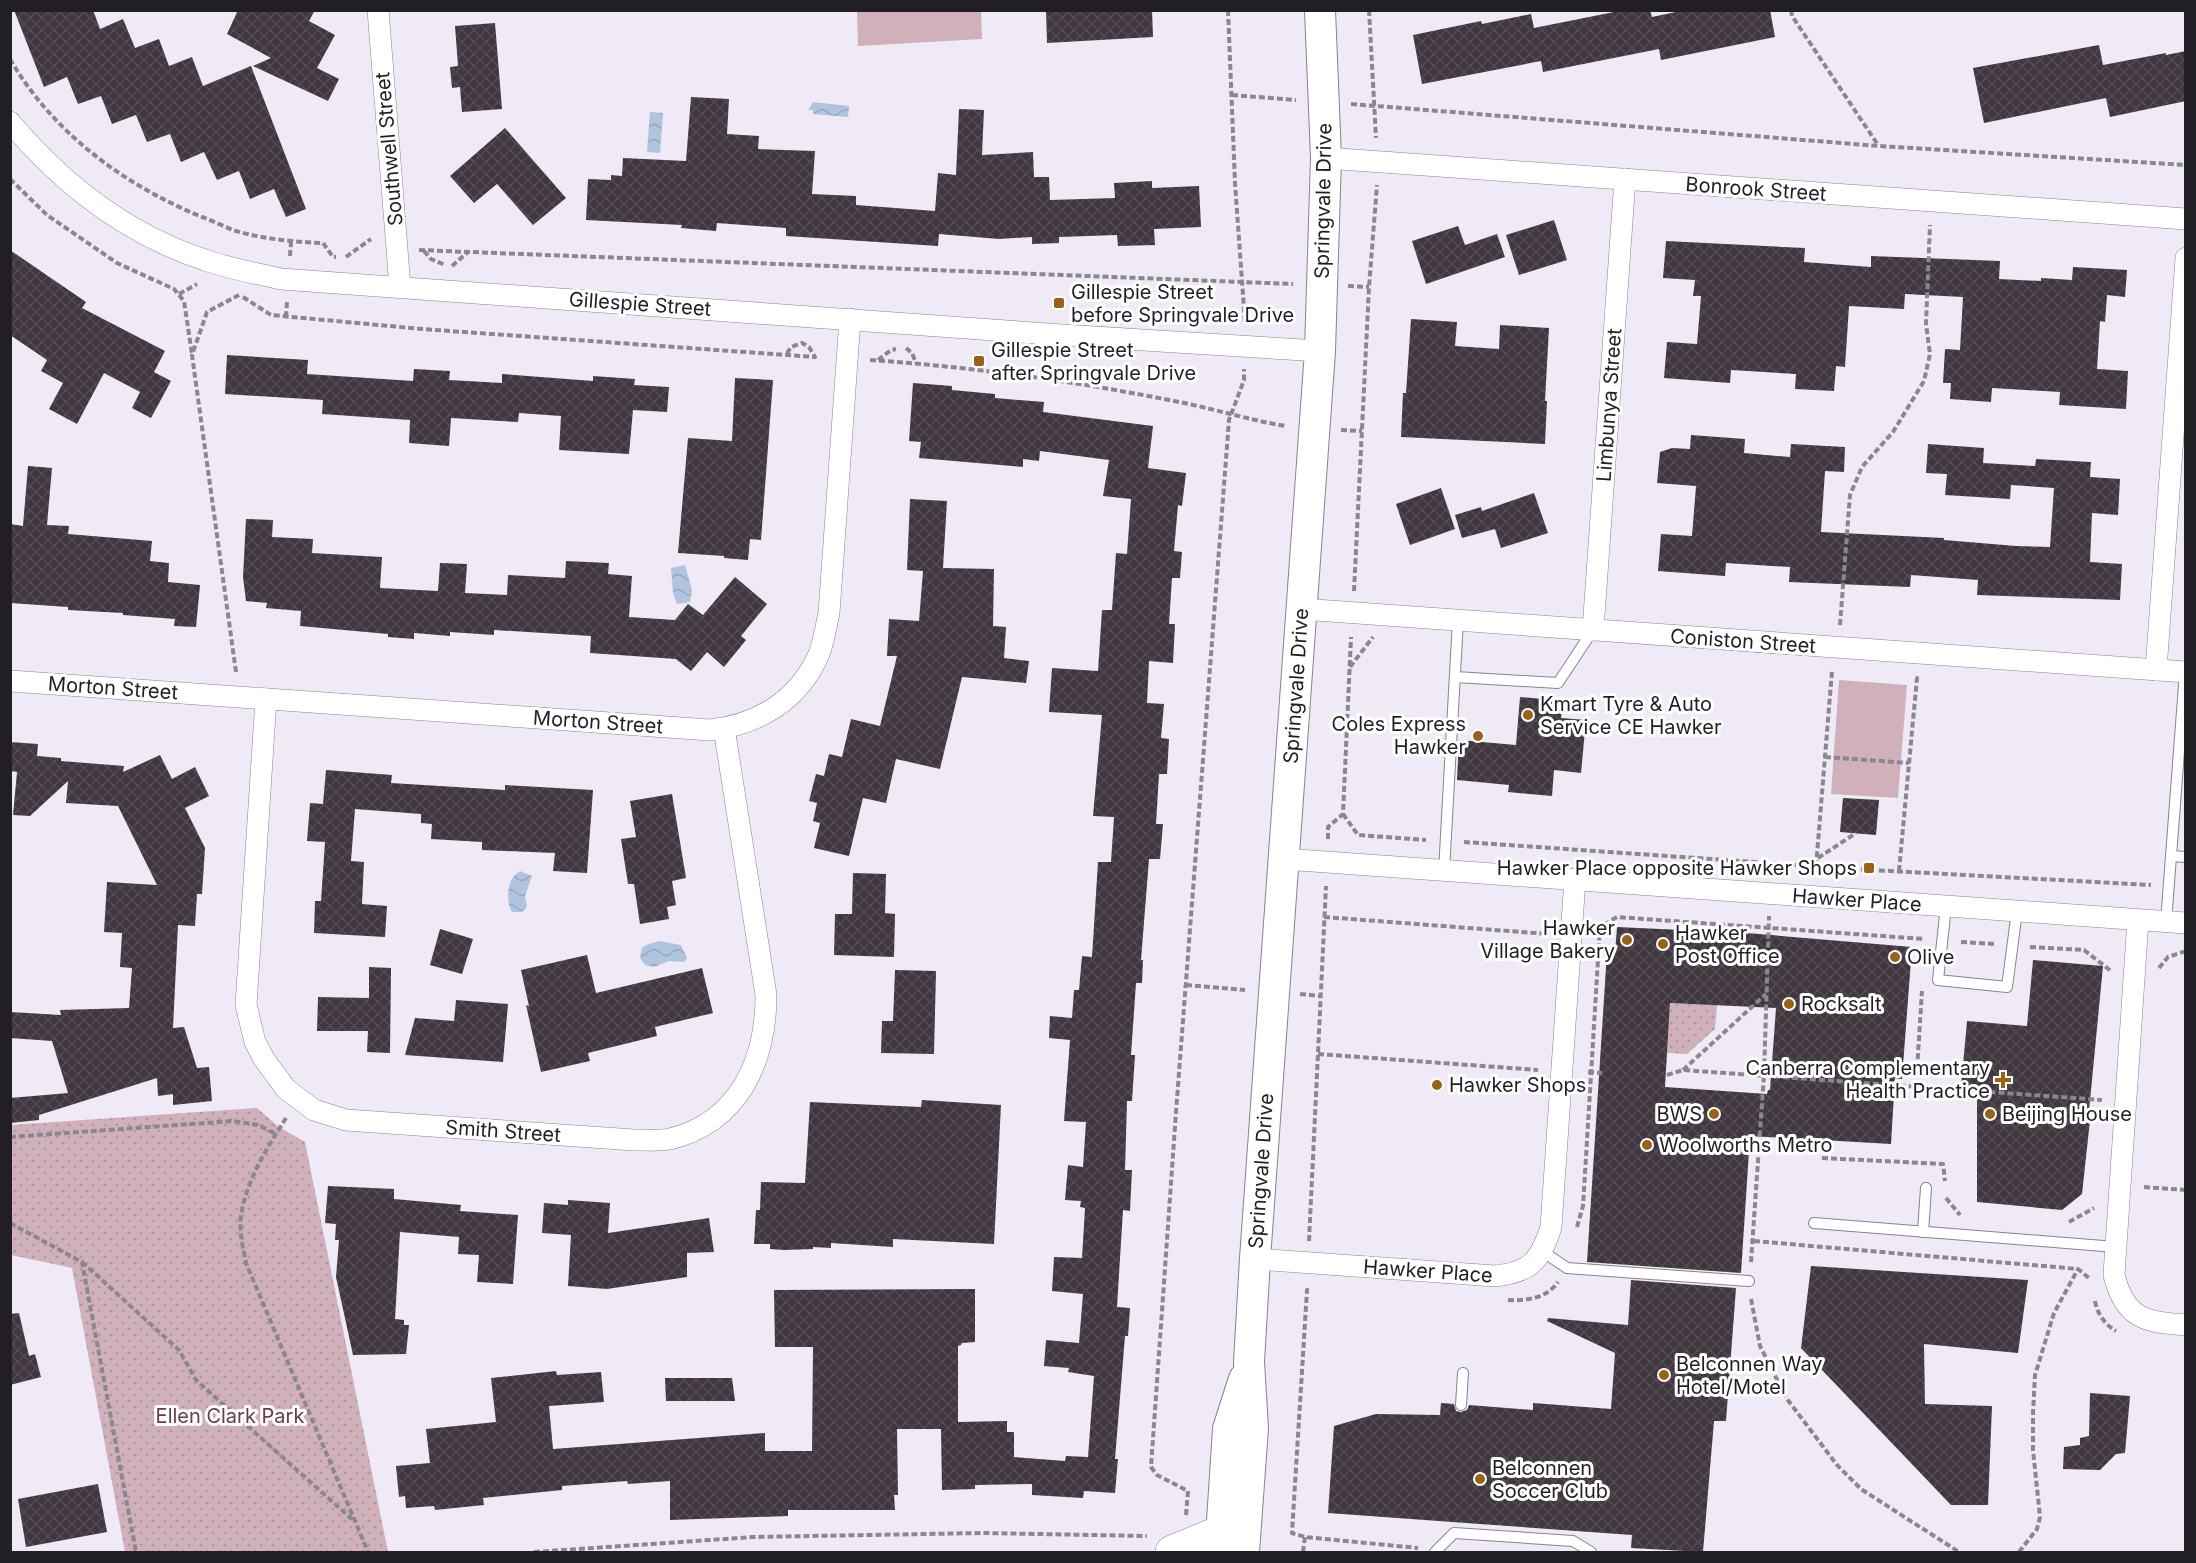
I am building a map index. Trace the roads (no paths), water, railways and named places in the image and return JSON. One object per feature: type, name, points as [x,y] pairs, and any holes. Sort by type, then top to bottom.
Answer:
[{"type":"main road","name":"Springvale Drive","points":[[1229,1546],[1228,1430],[1249,1362],[1320,351],[1326,158],[1320,10]]},
{"type":"main road","points":[[1171,1537],[1229,1546]]},
{"type":"street","name":"Southwell Street","points":[[378,10],[400,287]]},
{"type":"street","name":"Gillespie Street","points":[[10,122],[35,152],[88,199],[145,235],[205,260],[281,279],[1320,351]]},
{"type":"street","name":"Bonrook Street","points":[[1326,158],[2186,219]]},
{"type":"street","name":"Limbunya Street","points":[[1593,630],[1625,180]]},
{"type":"street","points":[[2156,670],[2186,258]]},
{"type":"street","name":"Morton Street","points":[[10,681],[710,730],[758,719],[788,699],[810,669],[819,652],[830,613],[850,319]]},
{"type":"street","name":"Coniston Street","points":[[1301,609],[2185,672]]},
{"type":"street","name":"Smith Street","points":[[266,699],[246,1005],[255,1042],[264,1059],[286,1089],[315,1110],[346,1120],[634,1140],[669,1139],[710,1123],[731,1105],[742,1090],[759,1056],[766,1016],[766,995],[724,728]]},
{"type":"street","name":"Hawker Place","points":[[1284,859],[2176,922]]},
{"type":"street","name":"Hawker Place","points":[[1255,1259],[1494,1276],[1514,1274],[1531,1265],[1542,1251],[1551,1227],[1575,879]]},
{"type":"street","points":[[2138,920],[2114,1275],[2118,1290],[2131,1310],[2142,1319],[2163,1324],[2186,1325]]},
{"type":"lane","points":[[1444,871],[1458,620]]},
{"type":"lane","points":[[1455,677],[1558,682],[1593,630]]},
{"type":"lane","points":[[2176,922],[2169,886],[2185,672]]},
{"type":"lane","points":[[2171,856],[2186,857]]},
{"type":"lane","points":[[1946,906],[1938,980],[2007,987],[2017,911]]},
{"type":"lane","points":[[1923,1232],[1926,1188]]},
{"type":"lane","points":[[1814,1223],[2116,1247]]},
{"type":"lane","points":[[1542,1251],[1567,1268],[1749,1281]]},
{"type":"lane","points":[[1461,1405],[1463,1373]]},
{"type":"lane","points":[[1437,1551],[1454,1528],[1573,1541],[1591,1552]]},
{"type":"water","points":[[813,102],[849,106],[848,117],[813,114],[813,110],[808,110]]},
{"type":"water","points":[[650,112],[663,113],[660,153],[647,152]]},
{"type":"water","points":[[685,565],[692,590],[690,602],[677,604],[673,593],[671,568]]},
{"type":"water","points":[[520,871],[532,876],[525,896],[527,907],[522,912],[512,912],[508,902],[508,890],[512,879]]},
{"type":"water","points":[[659,941],[681,945],[687,958],[684,962],[669,961],[654,967],[645,965],[640,958],[642,948]]},
{"type":"place","name":"Gillespie Street before Springvale Drive","points":[[1059,303]]},
{"type":"place","name":"Gillespie Street after Springvale Drive","points":[[979,361]]},
{"type":"place","name":"Kmart Tyre & Auto Service CE Hawker","points":[[1528,715]]},
{"type":"place","name":"Coles Express Hawker","points":[[1478,736]]},
{"type":"place","name":"Hawker Place opposite Hawker Shops","points":[[1869,868]]},
{"type":"place","name":"Hawker Village Bakery","points":[[1627,940]]},
{"type":"place","name":"Hawker Post Office","points":[[1663,944]]},
{"type":"place","name":"Olive","points":[[1895,957]]},
{"type":"place","name":"Rocksalt","points":[[1789,1004]]},
{"type":"place","name":"Canberra Complementary Health Practice","points":[[2003,1080]]},
{"type":"place","name":"Hawker Shops","points":[[1437,1085]]},
{"type":"place","name":"BWS","points":[[1714,1114]]},
{"type":"place","name":"Beijing House","points":[[1990,1114]]},
{"type":"place","name":"Woolworths Metro","points":[[1647,1145]]},
{"type":"place","name":"Belconnen Way Hotel/Motel","points":[[1664,1375]]},
{"type":"place","name":"Belconnen Soccer Club","points":[[1480,1479]]},
{"type":"park label","name":"Ellen Clark Park","points":[[230,1416]]}]
